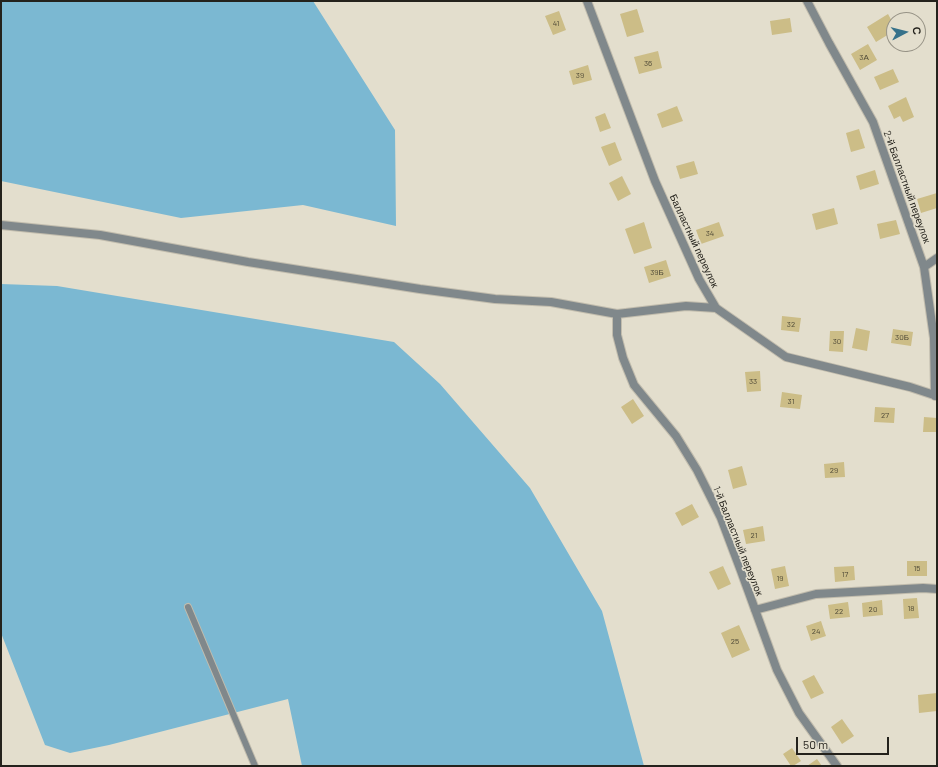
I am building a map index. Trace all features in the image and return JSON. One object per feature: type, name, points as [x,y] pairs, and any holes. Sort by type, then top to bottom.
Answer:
[{"type":"street","name":"Балластный переулок","points":[[587,1],[655,181],[699,279],[716,308],[786,357],[910,387],[936,396]]},
{"type":"street","name":"2-й Балластный переулок","points":[[807,1],[873,122],[924,267],[934,338],[936,396]]},
{"type":"street","points":[[1,225],[100,235],[295,270],[495,299],[551,302],[616,314],[686,306],[716,308]]},
{"type":"street","points":[[924,267],[937,258]]},
{"type":"street","name":"1-й Балластный переулок","points":[[616,314],[617,335],[623,358],[634,385],[676,436],[697,470],[721,518],[777,670],[799,713],[837,766]]},
{"type":"street","name":"1-й Балластный переулок","points":[[755,610],[816,594],[923,588],[937,589]]},
{"type":"lane","points":[[188,607],[255,766]]},
{"type":"water","points":[[1,1],[313,1],[395,130],[396,226],[303,205],[181,218],[1,181]]},
{"type":"water","points":[[1,284],[57,286],[394,342],[440,384],[530,488],[602,611],[644,766],[302,766],[288,699],[109,745],[70,753],[45,745],[1,633]]},
{"type":"building","points":[[637,9],[644,32],[627,37],[620,14]]},
{"type":"building","points":[[559,11],[566,30],[553,35],[545,16]]},
{"type":"building","points":[[886,15],[886,36],[876,42],[867,27]]},
{"type":"building","points":[[790,18],[792,32],[772,35],[770,21]]},
{"type":"building","points":[[868,44],[877,60],[860,70],[851,54]]},
{"type":"building","points":[[658,51],[662,68],[639,74],[634,57]]},
{"type":"building","points":[[588,65],[592,80],[573,85],[569,71]]},
{"type":"building","points":[[893,69],[899,82],[880,90],[874,77]]},
{"type":"building","points":[[906,97],[914,117],[903,122],[900,116],[894,119],[888,106]]},
{"type":"building","points":[[677,106],[683,121],[662,128],[657,114]]},
{"type":"building","points":[[605,113],[611,128],[600,132],[595,117]]},
{"type":"building","points":[[859,129],[865,148],[851,152],[846,133]]},
{"type":"building","points":[[615,142],[622,160],[609,166],[601,147]]},
{"type":"building","points":[[694,161],[698,174],[680,179],[676,166]]},
{"type":"building","points":[[875,170],[879,184],[860,190],[856,176]]},
{"type":"building","points":[[622,176],[631,194],[618,201],[609,183]]},
{"type":"building","points":[[937,193],[937,208],[921,213],[917,199]]},
{"type":"building","points":[[834,208],[838,224],[816,230],[812,214]]},
{"type":"building","points":[[896,220],[900,234],[880,239],[877,224]]},
{"type":"building","points":[[644,222],[652,248],[634,254],[625,229]]},
{"type":"building","points":[[719,222],[724,236],[701,244],[696,230]]},
{"type":"building","points":[[666,260],[671,276],[649,283],[644,267]]},
{"type":"building","points":[[782,316],[801,318],[799,332],[781,330]]},
{"type":"building","points":[[856,328],[870,331],[867,351],[852,348]]},
{"type":"building","points":[[893,329],[913,332],[911,346],[891,343]]},
{"type":"building","points":[[830,331],[844,331],[843,352],[829,351]]},
{"type":"building","points":[[760,371],[761,391],[747,392],[745,372]]},
{"type":"building","points":[[782,392],[802,395],[800,409],[780,407]]},
{"type":"building","points":[[633,399],[644,416],[632,424],[621,407]]},
{"type":"building","points":[[875,407],[895,408],[894,423],[874,422]]},
{"type":"building","points":[[924,417],[937,418],[937,432],[923,432]]},
{"type":"building","points":[[844,462],[845,477],[825,478],[824,464]]},
{"type":"building","points":[[742,466],[747,485],[733,489],[728,470]]},
{"type":"building","points":[[692,504],[699,517],[682,526],[675,513]]},
{"type":"building","points":[[763,526],[765,541],[746,544],[743,530]]},
{"type":"building","points":[[907,561],[927,561],[927,576],[907,576]]},
{"type":"building","points":[[723,566],[731,584],[718,590],[709,572]]},
{"type":"building","points":[[785,566],[789,586],[775,589],[771,569]]},
{"type":"building","points":[[854,566],[855,580],[835,582],[834,567]]},
{"type":"building","points":[[917,598],[919,618],[904,619],[903,599]]},
{"type":"building","points":[[882,600],[883,615],[863,617],[862,603]]},
{"type":"building","points":[[848,602],[850,617],[830,619],[828,605]]},
{"type":"building","points":[[821,621],[826,636],[811,641],[806,626]]},
{"type":"building","points":[[739,625],[750,650],[732,658],[721,633]]},
{"type":"building","points":[[814,675],[824,693],[811,699],[802,681]]},
{"type":"building","points":[[937,693],[937,711],[919,713],[918,695]]},
{"type":"building","points":[[842,719],[854,736],[842,744],[831,727]]},
{"type":"building","points":[[792,748],[801,761],[791,766],[783,754]]},
{"type":"building","points":[[817,759],[822,766],[807,766]]}]
